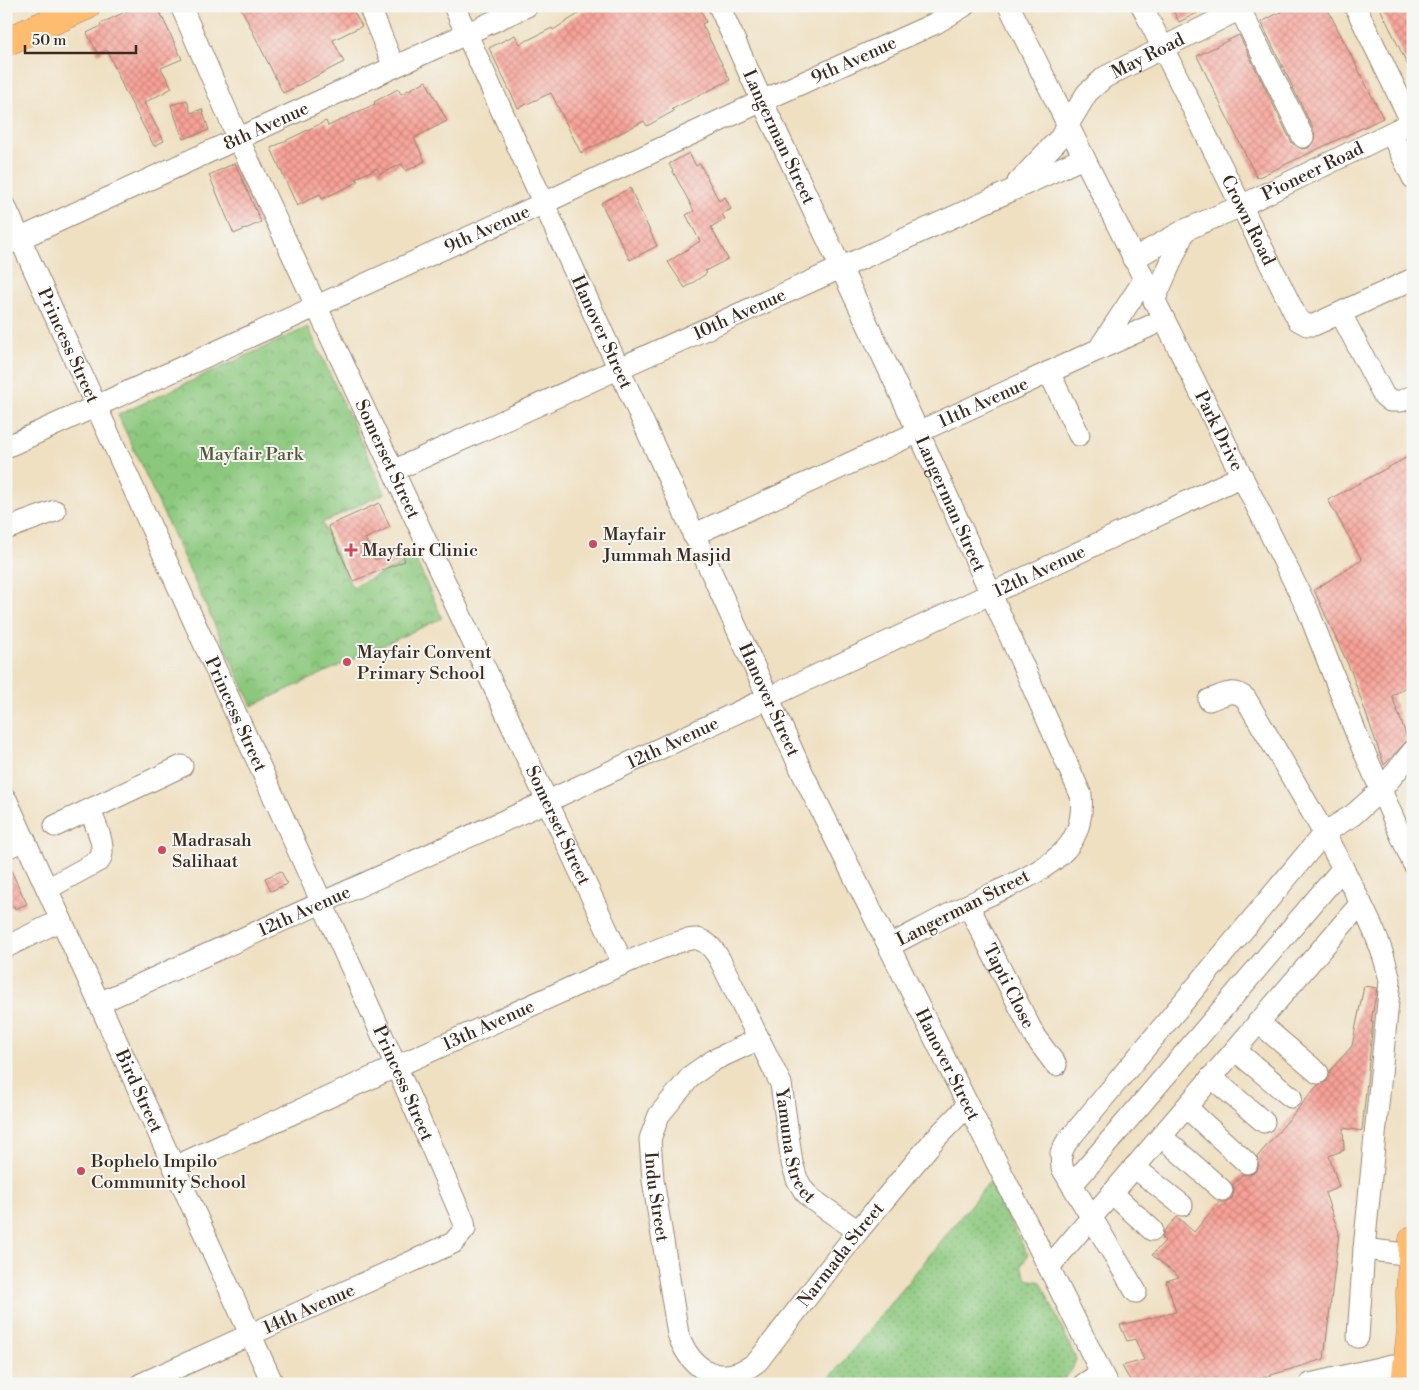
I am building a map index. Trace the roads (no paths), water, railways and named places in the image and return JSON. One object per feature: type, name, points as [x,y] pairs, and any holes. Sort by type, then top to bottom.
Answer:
[{"type":"main road","points":[[6,42],[86,6]]},
{"type":"main road","points":[[1401,1369],[1412,1312],[1410,1294],[1413,1240]]},
{"type":"street","name":"Somerset Street","points":[[181,6],[238,138],[623,964]]},
{"type":"street","points":[[369,6],[394,67]]},
{"type":"street","name":"Hanover Street","points":[[454,6],[542,204],[830,831],[1049,1267],[1097,1381]]},
{"type":"street","name":"8th Avenue","points":[[13,242],[527,6]]},
{"type":"street","name":"Langerman Street","points":[[720,6],[762,101],[918,431],[1081,795],[1082,808],[1079,824],[1072,839],[1058,856],[1014,883],[889,946]]},
{"type":"street","name":"9th Avenue","points":[[6,447],[95,405],[542,204],[942,14],[964,6]]},
{"type":"street","name":"Park Drive","points":[[1009,6],[1242,476],[1320,638],[1381,790],[1413,863]]},
{"type":"street","name":"Crown Road","points":[[1142,6],[1298,320],[1307,325],[1314,325],[1413,279]]},
{"type":"street","points":[[1355,6],[1413,122]]},
{"type":"street","points":[[1243,8],[1303,137]]},
{"type":"street","name":"May Road","points":[[1006,194],[1042,158],[1068,126],[1082,100],[1105,77],[1243,8]]},
{"type":"street","name":"Pioneer Road","points":[[1134,259],[1185,230],[1241,206],[1413,122]]},
{"type":"street","points":[[1391,133],[1413,178]]},
{"type":"street","name":"10th Avenue","points":[[394,470],[619,370],[840,266],[1006,194],[1083,158]]},
{"type":"street","name":"Princess Street","points":[[6,208],[13,242],[95,405],[397,1068],[464,1222]]},
{"type":"street","points":[[1154,301],[1185,230]]},
{"type":"street","points":[[1098,350],[1144,280]]},
{"type":"street","points":[[1341,314],[1384,396],[1390,401],[1401,401],[1413,396]]},
{"type":"street","name":"11th Avenue","points":[[693,535],[1164,320]]},
{"type":"street","points":[[1049,372],[1079,435]]},
{"type":"street","name":"12th Avenue","points":[[99,1003],[548,801],[1242,476]]},
{"type":"street","points":[[6,529],[55,511]]},
{"type":"street","points":[[1209,700],[1233,691],[1239,692],[1246,699],[1343,868],[1376,935],[1386,960],[1390,981],[1364,1249],[1358,1336]]},
{"type":"street","points":[[1136,1292],[1090,1218],[1062,1168],[1060,1153],[1066,1143],[1324,833],[1353,816],[1381,790],[1413,751]]},
{"type":"street","points":[[55,826],[182,766]]},
{"type":"street","name":"Bird Street","points":[[6,799],[16,844],[47,889],[273,1384]]},
{"type":"street","points":[[47,889],[100,860],[103,853],[102,846],[90,810]]},
{"type":"street","points":[[1072,1185],[1343,868]]},
{"type":"street","points":[[1049,1267],[1361,904]]},
{"type":"street","name":"Tapti Close","points":[[968,905],[1034,1037],[1056,1065]]},
{"type":"street","points":[[6,947],[61,920]]},
{"type":"street","name":"13th Avenue","points":[[174,1167],[397,1068],[623,964],[684,941],[696,939],[703,941],[714,951],[759,1039]]},
{"type":"street","points":[[1258,1022],[1318,1074]]},
{"type":"street","name":"Yamuna Street","points":[[759,1039],[782,1084],[792,1163],[797,1179],[804,1191],[813,1200],[858,1231]]},
{"type":"street","name":"Indu Street","points":[[702,1370],[688,1355],[678,1334],[653,1180],[650,1139],[659,1115],[692,1075],[714,1060],[759,1039]]},
{"type":"street","points":[[1235,1050],[1291,1097]]},
{"type":"street","points":[[1211,1077],[1264,1122]]},
{"type":"street","name":"Narmada Street","points":[[702,1370],[713,1374],[729,1375],[748,1369],[758,1361],[858,1231],[935,1139],[967,1106]]},
{"type":"street","points":[[1186,1107],[1247,1163]]},
{"type":"street","points":[[1161,1136],[1222,1190]]},
{"type":"street","points":[[1134,1167],[1182,1205]]},
{"type":"street","points":[[1112,1193],[1152,1230]]},
{"type":"street","name":"14th Avenue","points":[[141,1384],[453,1243],[465,1229],[464,1222]]},
{"type":"street","points":[[1364,1249],[1412,1255]]},
{"type":"street","points":[[1310,1384],[1401,1369]]},
{"type":"street","points":[[1342,1384],[1355,1380],[1364,1384]]},
{"type":"place","name":"Mayfair Jummah Masjid","points":[[593,544]]},
{"type":"place","name":"Mayfair Clinic","points":[[351,550]]},
{"type":"place","name":"Mayfair Convent Primary School","points":[[347,662]]},
{"type":"place","name":"Madrasah Salihaat","points":[[162,850]]},
{"type":"place","name":"Bophelo Impilo Community School","points":[[81,1171]]},
{"type":"park label","name":"Mayfair Park","points":[[251,454]]}]
